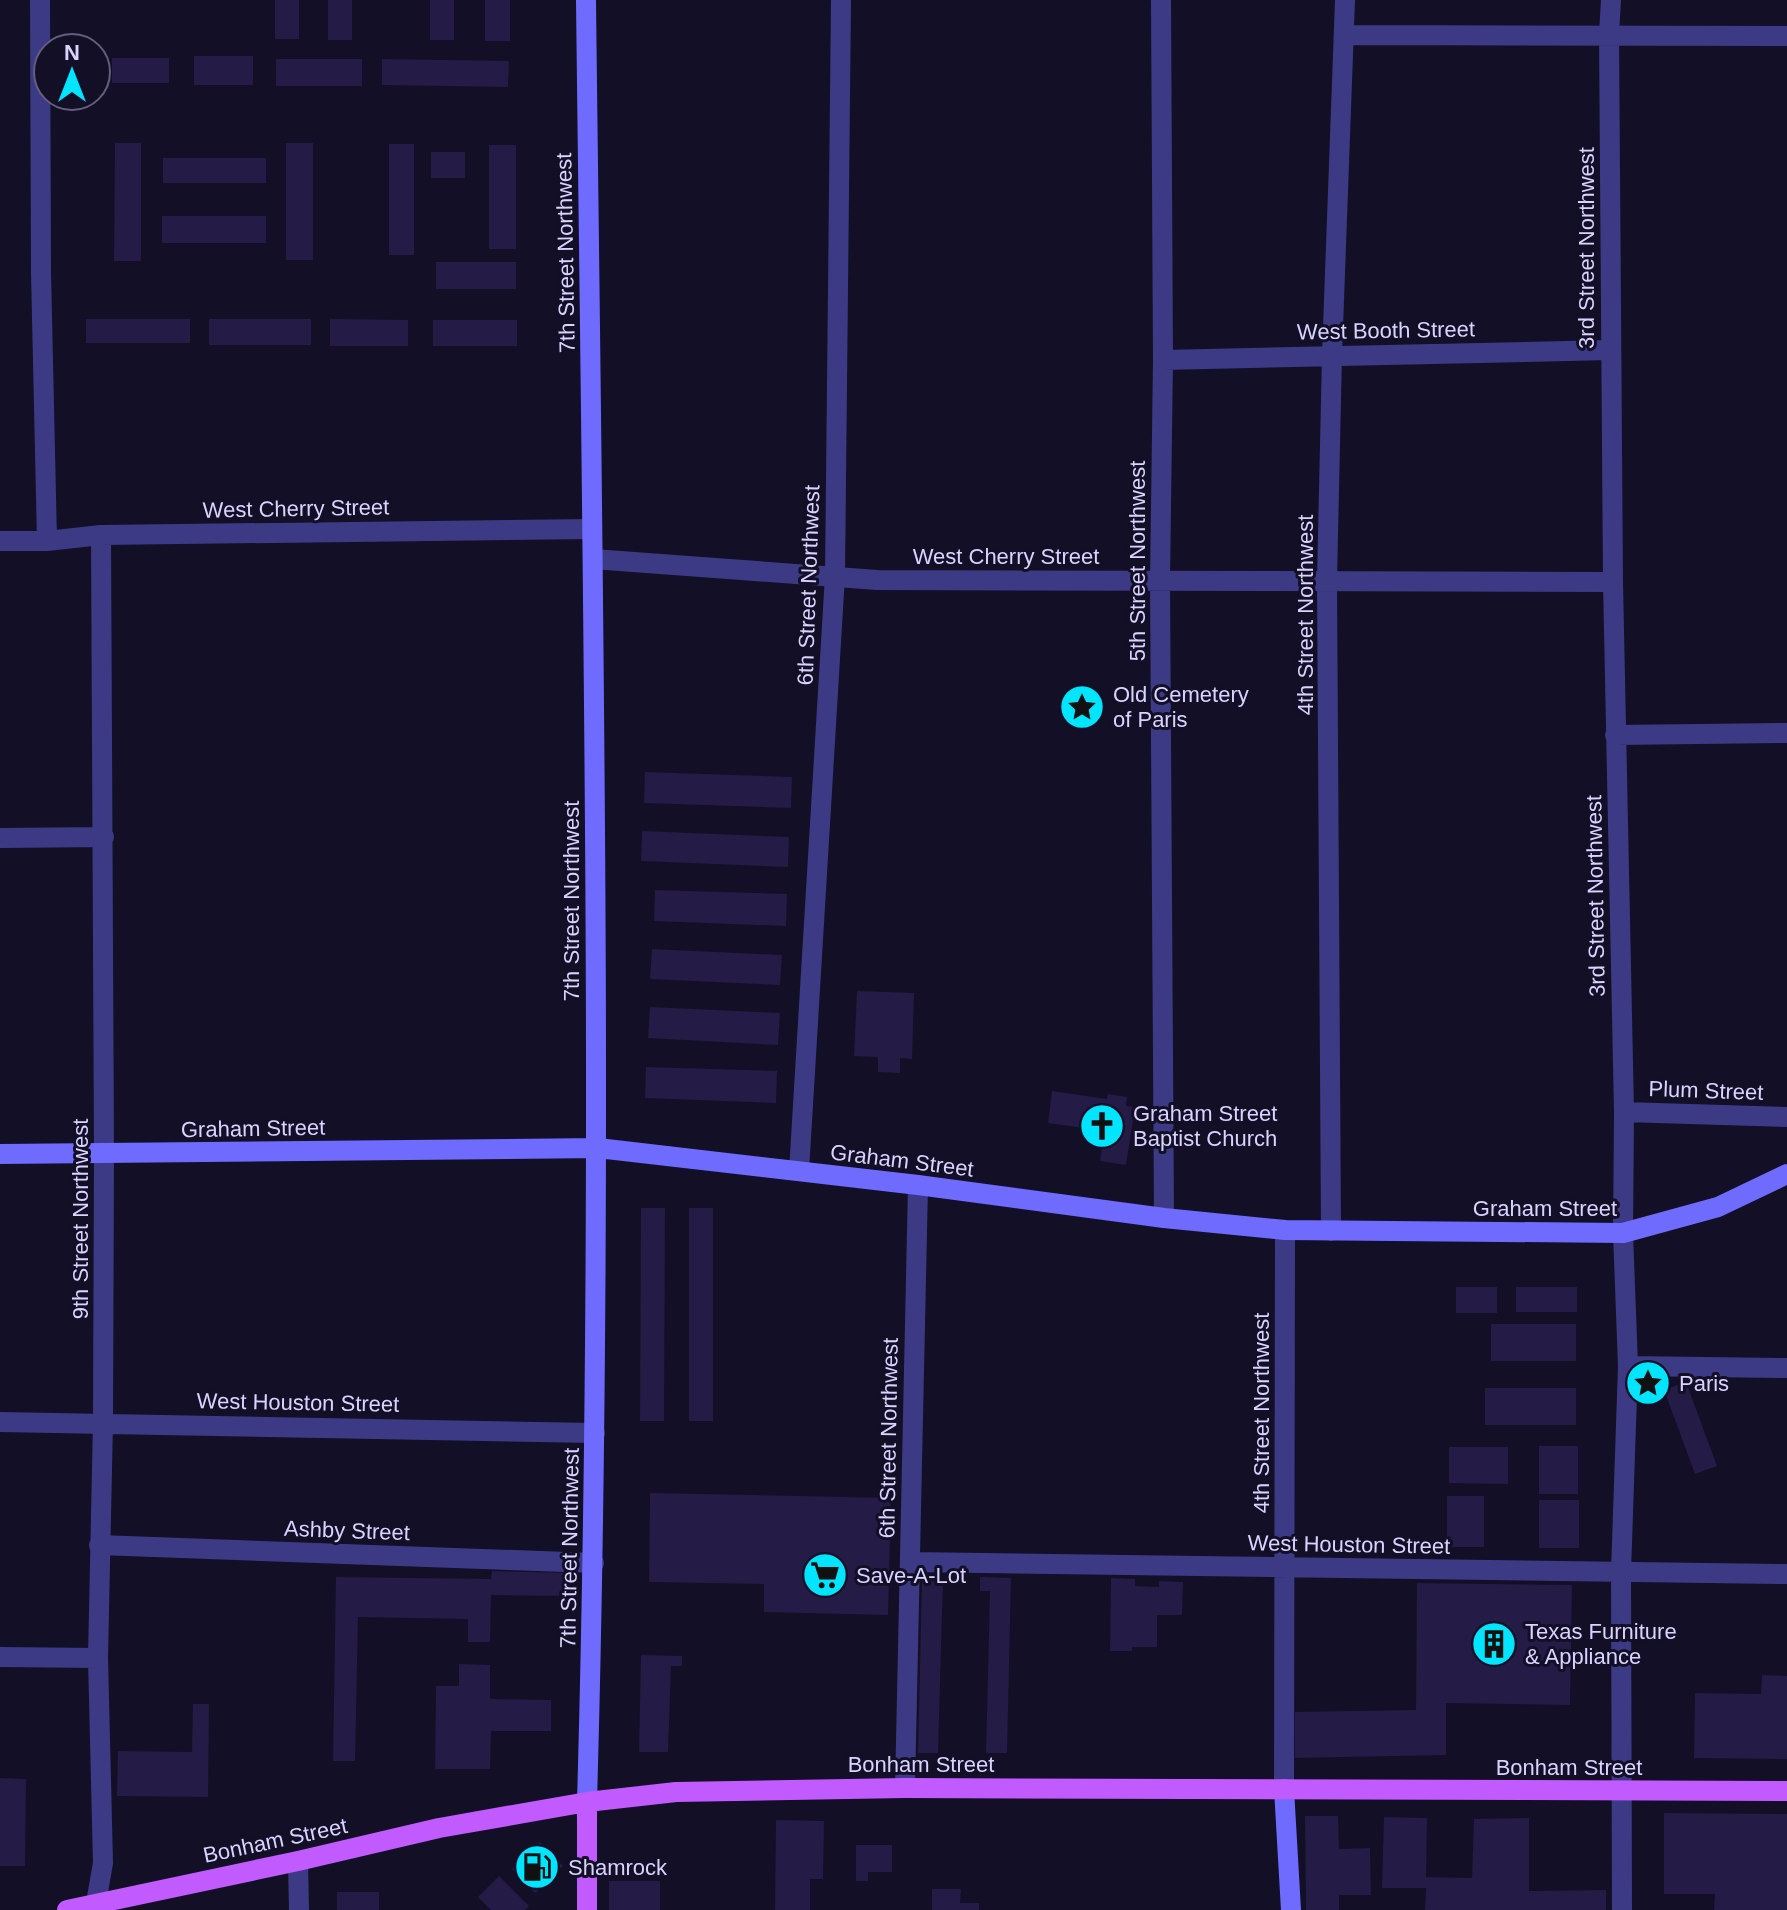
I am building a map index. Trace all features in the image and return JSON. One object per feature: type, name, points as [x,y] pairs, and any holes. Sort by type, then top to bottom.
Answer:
[{"type":"main road","name":"Bonham Street","points":[[67,1910],[439,1828],[587,1802],[676,1792],[905,1788],[1787,1791]]},
{"type":"main road","points":[[587,1802],[587,1910]]},
{"type":"street","points":[[40,0],[41,272],[47,541]]},
{"type":"street","name":"7th Street Northwest","points":[[586,0],[598,1148],[594,1563],[587,1802]]},
{"type":"street","name":"6th Street Northwest","points":[[799,1171],[835,576],[841,0]]},
{"type":"street","name":"5th Street Northwest","points":[[1161,0],[1163,360],[1160,580],[1164,1218]]},
{"type":"street","name":"4th Street Northwest","points":[[1331,1231],[1327,580],[1345,0]]},
{"type":"street","name":"3rd Street Northwest","points":[[1611,0],[1610,350],[1624,1112],[1623,1233],[1628,1366],[1621,1572],[1622,1910]]},
{"type":"street","points":[[1345,35],[1787,36]]},
{"type":"street","name":"West Booth Street","points":[[1163,360],[1610,350]]},
{"type":"street","name":"West Cherry Street","points":[[0,541],[47,541],[101,535],[592,529]]},
{"type":"street","name":"9th Street Northwest","points":[[96,1903],[103,1863],[98,1658],[104,1153],[101,535]]},
{"type":"street","name":"West Cherry Street","points":[[593,559],[877,580],[1613,582]]},
{"type":"street","points":[[1615,735],[1787,733]]},
{"type":"street","points":[[0,838],[104,837]]},
{"type":"street","name":"Plum Street","points":[[1624,1112],[1787,1117]]},
{"type":"street","name":"Graham Street","points":[[0,1154],[598,1148],[918,1185],[1164,1218],[1285,1230],[1331,1231],[1623,1233],[1718,1207],[1787,1174]]},
{"type":"street","name":"6th Street Northwest","points":[[905,1788],[918,1185]]},
{"type":"street","name":"4th Street Northwest","points":[[1284,1789],[1285,1230]]},
{"type":"street","points":[[1628,1366],[1787,1368]]},
{"type":"street","name":"West Houston Street","points":[[0,1422],[595,1433]]},
{"type":"street","name":"Ashby Street","points":[[99,1545],[594,1563]]},
{"type":"street","name":"West Houston Street","points":[[910,1562],[1787,1574]]},
{"type":"street","points":[[0,1657],[98,1658]]},
{"type":"street","points":[[1284,1789],[1291,1910]]},
{"type":"street","points":[[298,1861],[299,1910]]},
{"type":"building","points":[[275,0],[299,0],[299,39],[275,39]]},
{"type":"building","points":[[328,0],[352,0],[352,40],[328,40]]},
{"type":"building","points":[[430,0],[454,0],[454,40],[430,40]]},
{"type":"building","points":[[485,0],[510,0],[510,41],[485,41]]},
{"type":"building","points":[[194,56],[253,56],[253,85],[194,85]]},
{"type":"building","points":[[112,58],[169,58],[169,83],[112,83]]},
{"type":"building","points":[[276,59],[362,59],[362,86],[276,86]]},
{"type":"building","points":[[382,59],[509,61],[508,87],[382,85]]},
{"type":"building","points":[[115,143],[141,143],[141,261],[114,261]]},
{"type":"building","points":[[286,143],[313,143],[313,260],[286,260]]},
{"type":"building","points":[[389,144],[414,144],[414,255],[389,255]]},
{"type":"building","points":[[489,145],[516,145],[516,249],[489,249]]},
{"type":"building","points":[[431,152],[465,152],[465,178],[431,178]]},
{"type":"building","points":[[163,158],[266,158],[266,183],[163,183]]},
{"type":"building","points":[[162,216],[266,216],[266,243],[162,243]]},
{"type":"building","points":[[436,262],[516,262],[516,289],[436,289]]},
{"type":"building","points":[[86,319],[190,319],[190,343],[86,343]]},
{"type":"building","points":[[209,319],[311,319],[311,345],[209,345]]},
{"type":"building","points":[[330,319],[408,320],[408,346],[330,346]]},
{"type":"building","points":[[433,320],[517,320],[517,346],[433,346]]},
{"type":"building","points":[[645,772],[792,777],[791,808],[644,803]]},
{"type":"building","points":[[642,831],[789,837],[788,867],[641,861]]},
{"type":"building","points":[[655,890],[787,894],[786,926],[654,921]]},
{"type":"building","points":[[652,949],[782,955],[780,985],[650,979]]},
{"type":"building","points":[[857,991],[914,993],[912,1059],[900,1058],[900,1073],[878,1072],[878,1057],[854,1056]]},
{"type":"building","points":[[650,1007],[780,1013],[778,1045],[648,1038]]},
{"type":"building","points":[[646,1067],[777,1071],[776,1103],[645,1098]]},
{"type":"building","name":"Graham Street Baptist Church","points":[[1052,1091],[1107,1099],[1108,1094],[1127,1097],[1126,1106],[1135,1107],[1126,1165],[1100,1161],[1104,1134],[1098,1133],[1098,1130],[1048,1123]]},
{"type":"building","points":[[641,1208],[665,1208],[664,1421],[640,1421]]},
{"type":"building","points":[[689,1208],[713,1208],[713,1421],[689,1421]]},
{"type":"building","points":[[1456,1287],[1497,1287],[1497,1313],[1456,1313]]},
{"type":"building","points":[[1516,1287],[1577,1287],[1577,1312],[1516,1312]]},
{"type":"building","points":[[1491,1324],[1576,1324],[1576,1361],[1491,1361]]},
{"type":"building","points":[[1686,1382],[1717,1466],[1695,1474],[1664,1390]]},
{"type":"building","points":[[1485,1388],[1576,1388],[1576,1425],[1485,1425]]},
{"type":"building","points":[[1539,1446],[1578,1446],[1578,1494],[1539,1494]]},
{"type":"building","points":[[1449,1447],[1508,1447],[1508,1484],[1449,1483]]},
{"type":"building","points":[[650,1493],[891,1498],[888,1615],[764,1612],[764,1584],[649,1582]]},
{"type":"building","points":[[1447,1496],[1484,1496],[1484,1547],[1447,1547]]},
{"type":"building","points":[[1539,1500],[1579,1500],[1579,1548],[1539,1548]]},
{"type":"building","points":[[492,1571],[574,1573],[573,1596],[491,1595],[490,1642],[468,1642],[468,1619],[358,1617],[355,1761],[333,1761],[336,1577],[491,1579]]},
{"type":"building","points":[[980,1577],[1011,1578],[1007,1753],[986,1753],[990,1591],[980,1591]]},
{"type":"building","points":[[1111,1578],[1135,1579],[1135,1586],[1159,1587],[1159,1581],[1183,1582],[1182,1615],[1157,1615],[1157,1647],[1110,1651]]},
{"type":"building","points":[[922,1580],[943,1580],[938,1753],[918,1753]]},
{"type":"building","name":"Texas Furniture & Appliance","points":[[1417,1583],[1572,1585],[1570,1705],[1446,1703],[1446,1755],[1295,1758],[1295,1712],[1416,1710]]},
{"type":"building","points":[[641,1655],[682,1656],[682,1666],[671,1666],[668,1752],[639,1752]]},
{"type":"building","points":[[459,1664],[490,1665],[490,1699],[551,1700],[551,1731],[491,1731],[490,1769],[435,1769],[436,1686],[459,1686]]},
{"type":"building","points":[[1762,1675],[1787,1676],[1787,1759],[1694,1758],[1695,1693],[1761,1694]]},
{"type":"building","points":[[193,1704],[209,1704],[208,1797],[117,1796],[118,1751],[192,1752]]},
{"type":"building","points":[[0,1778],[26,1779],[25,1866],[0,1866]]},
{"type":"building","points":[[1664,1813],[1787,1814],[1787,1910],[1714,1910],[1715,1894],[1664,1894]]},
{"type":"building","points":[[1305,1816],[1338,1816],[1339,1849],[1370,1848],[1371,1895],[1339,1895],[1339,1910],[1306,1910]]},
{"type":"building","points":[[1384,1817],[1427,1818],[1426,1877],[1472,1878],[1474,1819],[1529,1818],[1529,1891],[1606,1890],[1606,1910],[1425,1910],[1426,1888],[1382,1888]]},
{"type":"building","points":[[776,1820],[824,1821],[823,1879],[810,1879],[810,1910],[775,1910]]},
{"type":"building","name":"Shamrock","points":[[540,1842],[563,1866],[535,1893],[512,1869]]},
{"type":"building","points":[[856,1845],[892,1845],[892,1872],[868,1872],[868,1881],[856,1881]]},
{"type":"building","points":[[499,1876],[529,1906],[525,1910],[491,1910],[478,1897]]},
{"type":"building","points":[[609,1881],[660,1881],[660,1910],[609,1910]]},
{"type":"building","points":[[932,1889],[961,1889],[960,1903],[979,1903],[979,1910],[932,1910]]},
{"type":"building","points":[[337,1892],[379,1892],[379,1910],[337,1910]]},
{"type":"place","name":"Old Cemetery of Paris","points":[[1082,707]]},
{"type":"place","name":"Graham Street Baptist Church","points":[[1102,1126]]},
{"type":"place","name":"Paris","points":[[1648,1383]]},
{"type":"place","name":"Save-A-Lot","points":[[825,1575]]},
{"type":"place","name":"Texas Furniture & Appliance","points":[[1494,1644]]},
{"type":"place","name":"Shamrock","points":[[537,1867]]}]
